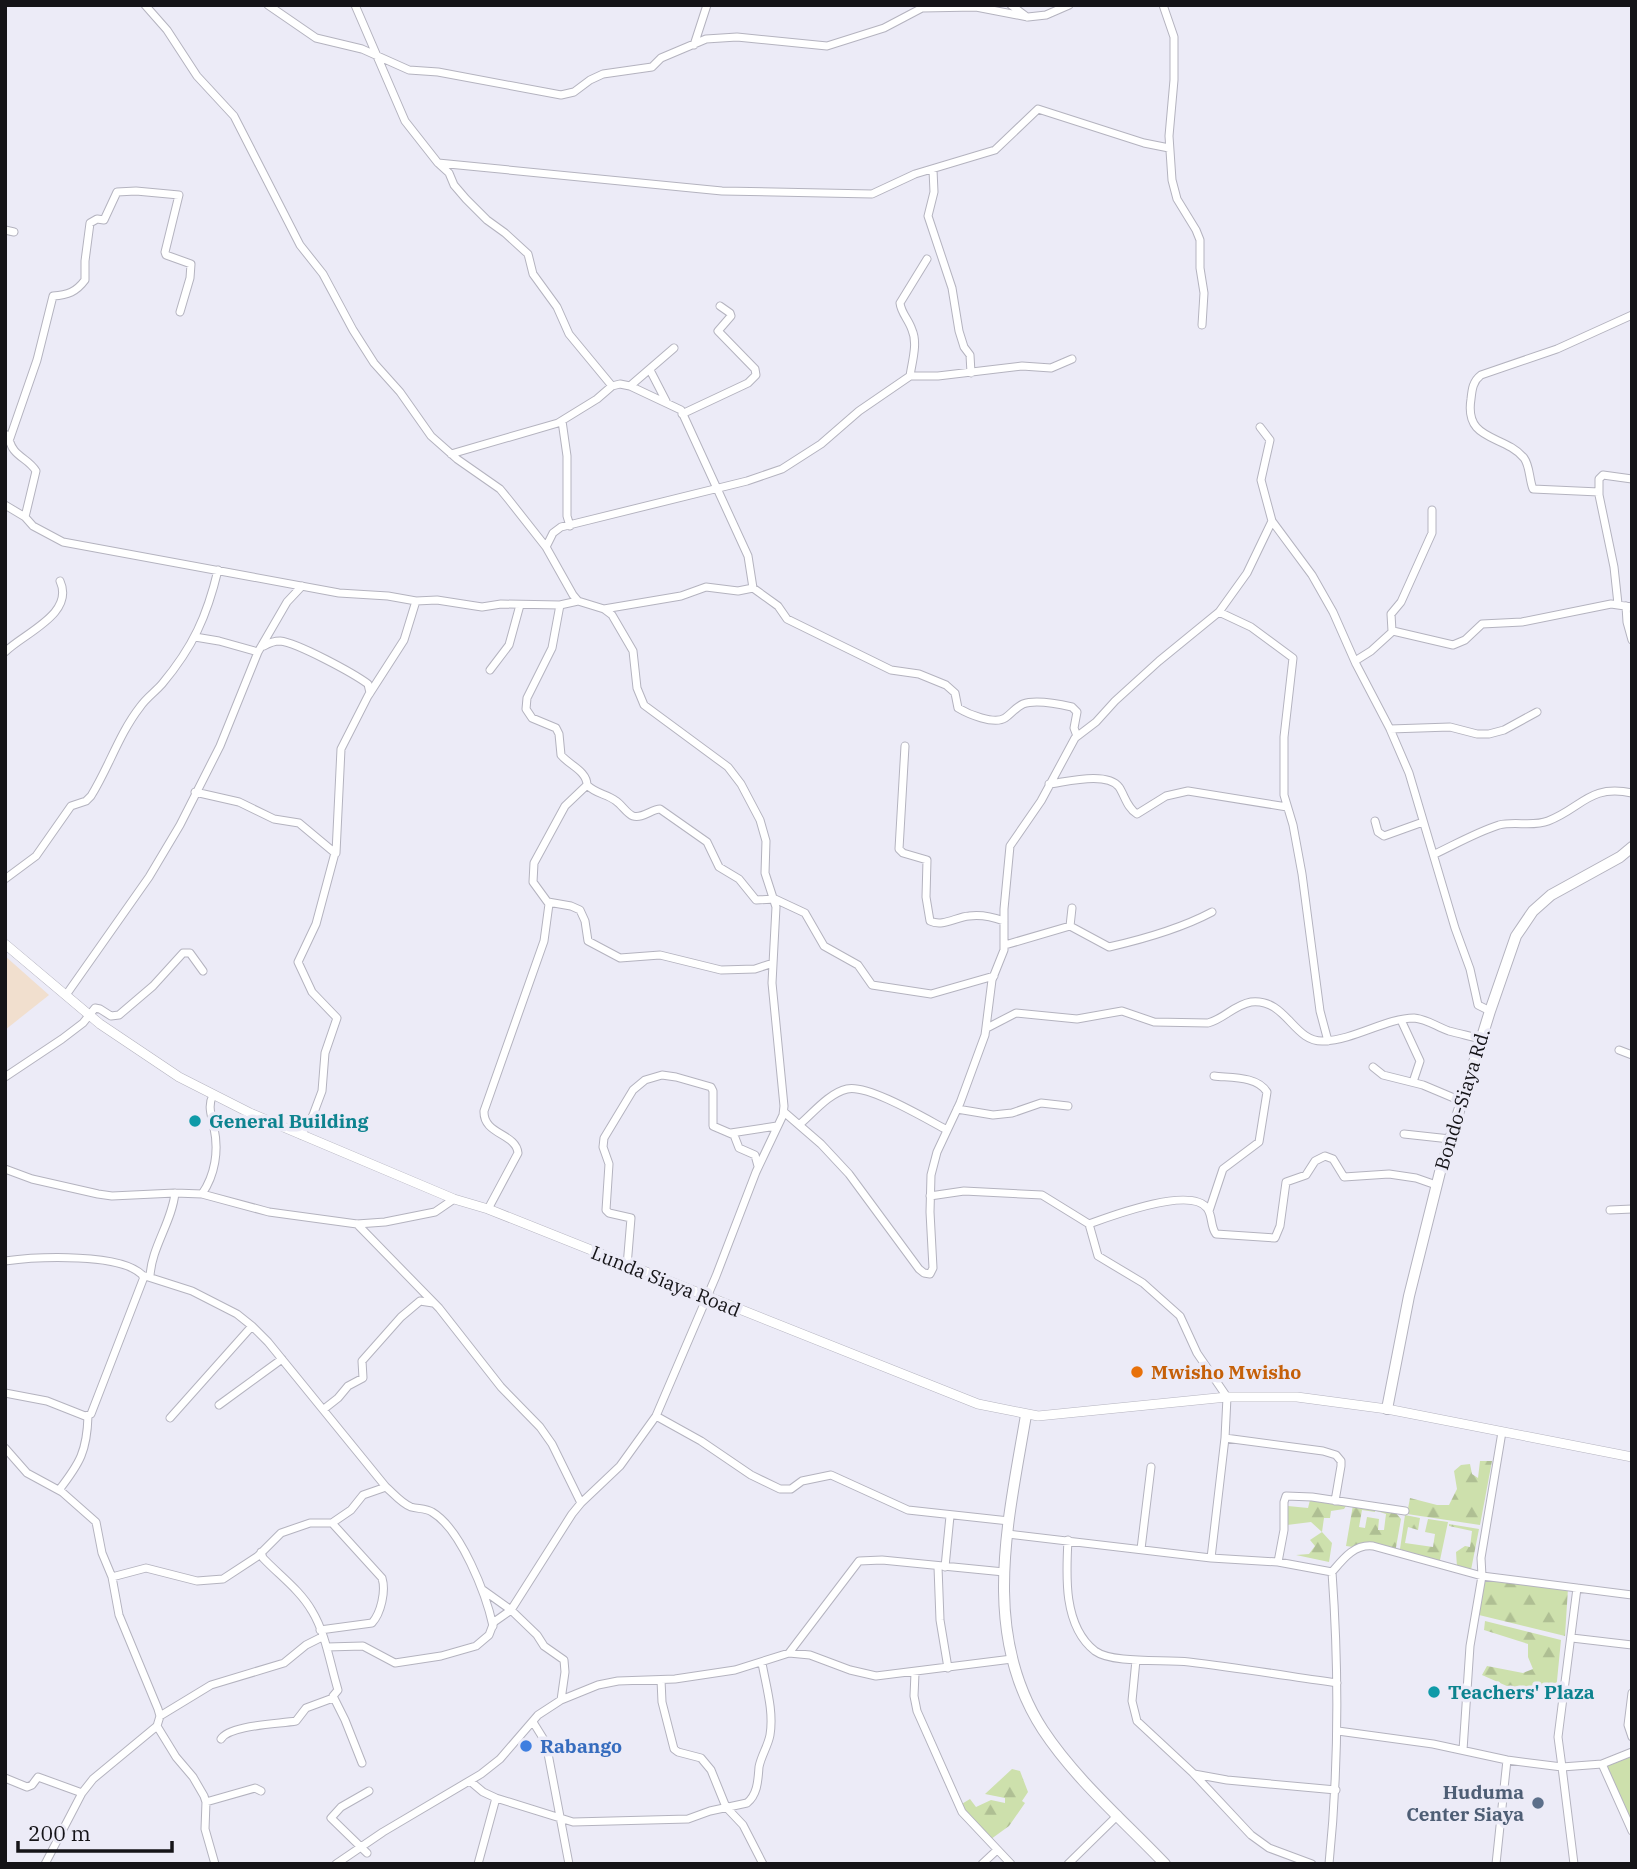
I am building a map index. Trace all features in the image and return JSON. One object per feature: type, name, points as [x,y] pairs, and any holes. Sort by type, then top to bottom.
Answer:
[{"type":"highway","name":"Bondo-Siaya Rd.","points":[[1387,1409],[1409,1296],[1436,1185],[1516,936],[1534,911],[1560,889],[1631,851]]},
{"type":"highway","points":[[1026,1415],[1009,1521],[1004,1572],[1004,1620],[1012,1659],[1024,1694],[1044,1732],[1075,1770],[1165,1864]]},
{"type":"main road","name":"Lunda Siaya Road","points":[[5,944],[88,1015],[162,1066],[213,1095],[454,1199],[488,1209],[962,1399],[1026,1415],[1075,1414],[1227,1397],[1297,1397],[1387,1409],[1632,1457]]},
{"type":"street","points":[[145,5],[167,30],[197,76],[234,116],[300,245],[323,274],[374,363],[400,392],[424,429],[452,454],[500,489],[546,547],[573,600],[570,604]]},
{"type":"street","points":[[268,5],[316,38],[362,49],[409,71],[438,72],[561,95],[573,92],[603,74],[652,67],[661,58],[706,39],[737,37],[808,45],[835,44],[884,28],[922,8],[976,8],[1028,17],[1046,15],[1069,5]]},
{"type":"street","points":[[355,5],[408,126],[449,173],[459,191],[486,220],[528,254],[535,278],[557,307],[569,334],[612,386]]},
{"type":"street","points":[[694,46],[707,5]]},
{"type":"street","points":[[1011,5],[1028,17]]},
{"type":"street","points":[[1163,5],[1172,27],[1174,49],[1169,149],[1172,180],[1177,199],[1200,240],[1200,277],[1204,293],[1202,325]]},
{"type":"street","points":[[438,163],[722,191],[872,194],[910,175],[999,148],[1038,109],[1169,149]]},
{"type":"street","points":[[933,170],[934,192],[929,216],[953,288],[957,323],[964,347],[970,355],[971,373]]},
{"type":"street","points":[[25,517],[36,471],[31,463],[13,449],[7,436],[37,360],[53,296],[77,291],[85,280],[90,223],[97,219],[104,220],[117,192],[178,195],[165,252],[166,255],[191,264],[190,278],[180,312]]},
{"type":"street","points":[[5,230],[14,232]]},
{"type":"street","points":[[910,376],[914,353],[913,331],[900,303],[927,259]]},
{"type":"street","points":[[682,414],[748,383],[756,375],[755,369],[719,331],[731,316],[720,306]]},
{"type":"street","points":[[1599,492],[1533,489],[1525,460],[1515,451],[1485,435],[1473,423],[1469,410],[1472,391],[1476,379],[1481,375],[1557,349],[1632,314]]},
{"type":"street","points":[[630,386],[674,348]]},
{"type":"street","points":[[546,547],[552,533],[561,527],[769,475],[793,464],[859,411],[910,376],[938,376],[1022,366],[1051,368],[1072,359]]},
{"type":"street","points":[[650,370],[667,402]]},
{"type":"street","points":[[452,454],[562,421],[612,386],[620,384],[667,402],[681,410],[718,487],[748,556],[753,588],[778,606],[790,621],[891,670],[919,674],[951,687],[960,710],[989,719],[1000,720],[1025,704],[1070,706],[1077,712],[1074,728],[1077,736]]},
{"type":"street","points":[[562,421],[567,456],[567,516],[570,526]]},
{"type":"street","points":[[1260,427],[1270,440],[1261,480],[1272,521],[1312,575],[1337,619],[1355,662],[1390,729],[1413,783],[1455,928],[1473,978],[1478,1004],[1490,1011]]},
{"type":"street","points":[[1618,604],[1599,479],[1602,475],[1632,479]]},
{"type":"street","points":[[5,505],[40,530],[63,542],[339,593],[416,601],[437,600],[482,607],[560,605],[578,600]]},
{"type":"street","points":[[1355,662],[1374,649],[1392,631],[1391,614],[1401,602],[1432,533],[1432,510]]},
{"type":"street","points":[[784,1112],[849,1174],[911,1258],[927,1275],[932,1272],[930,1196],[933,1164],[957,1110],[987,1028],[994,976],[1005,945],[1004,900],[1010,846],[1036,809],[1077,736],[1096,722],[1159,661],[1219,612],[1252,565],[1272,521]]},
{"type":"street","points":[[5,879],[36,856],[71,806],[86,801],[91,796],[136,713],[168,676],[195,637],[209,606],[218,570]]},
{"type":"street","points":[[5,652],[58,608],[64,593],[60,581]]},
{"type":"street","points":[[66,995],[149,877],[180,825],[220,746],[260,650],[287,602],[302,586]]},
{"type":"street","points":[[604,609],[681,596],[706,587],[738,591],[753,588]]},
{"type":"street","points":[[327,1647],[363,1646],[390,1661],[405,1663],[476,1646],[511,1610],[555,1538],[581,1503],[620,1466],[656,1416],[708,1297],[758,1168],[784,1112],[773,1008],[776,907],[765,873],[766,841],[763,828],[741,784],[718,758],[644,705],[637,688],[631,645],[616,619],[604,609],[578,600],[570,593]]},
{"type":"street","points":[[301,1135],[313,1115],[322,1091],[326,1053],[337,1017],[312,992],[298,962],[316,924],[335,853],[339,817],[340,753],[370,694],[404,640],[416,601]]},
{"type":"street","points":[[1392,631],[1453,645],[1465,640],[1482,624],[1522,622],[1605,604],[1618,604],[1629,606],[1632,640]]},
{"type":"street","points":[[490,670],[509,645],[520,605]]},
{"type":"street","points":[[488,1209],[519,1149],[515,1143],[488,1126],[484,1116],[485,1104],[544,941],[548,902],[533,882],[534,863],[565,806],[587,785],[587,778],[561,755],[556,728],[532,718],[526,709],[527,698],[552,648],[560,605]]},
{"type":"street","points":[[1219,612],[1251,627],[1293,658],[1284,737],[1284,795],[1293,825],[1319,1003],[1328,1041]]},
{"type":"street","points":[[195,637],[260,650],[274,642],[290,644],[351,673],[368,684],[370,694]]},
{"type":"street","points":[[1390,729],[1450,727],[1489,734],[1504,730],[1537,712]]},
{"type":"street","points":[[905,746],[899,849],[903,853],[927,860],[926,897],[930,921],[939,924],[980,915],[1004,921]]},
{"type":"street","points":[[1049,784],[1096,779],[1112,781],[1137,814],[1166,796],[1188,791],[1287,807]]},
{"type":"street","points":[[587,785],[596,793],[617,802],[634,817],[660,809],[707,842],[721,870],[738,879],[753,898],[759,901],[775,899],[805,913],[824,946],[858,965],[867,981],[876,986],[931,993],[994,976]]},
{"type":"street","points":[[1435,854],[1500,825],[1544,822],[1567,812],[1592,794],[1619,791],[1632,793]]},
{"type":"street","points":[[195,792],[239,802],[274,819],[301,820],[335,853]]},
{"type":"street","points":[[1375,821],[1378,832],[1384,835],[1423,822]]},
{"type":"street","points":[[548,902],[580,910],[588,941],[620,958],[660,956],[727,970],[755,969],[773,963]]},
{"type":"street","points":[[1070,926],[1072,908]]},
{"type":"street","points":[[1005,945],[1070,926],[1109,947],[1197,920],[1212,912]]},
{"type":"street","points":[[5,1077],[78,1027],[93,1010],[98,1008],[111,1016],[118,1014],[146,992],[178,957],[186,952],[190,953],[203,971]]},
{"type":"street","points":[[987,1028],[1016,1013],[1077,1019],[1122,1011],[1154,1022],[1208,1023],[1216,1021],[1240,1005],[1264,1002],[1273,1005],[1312,1039],[1328,1041],[1401,1020],[1419,1019],[1448,1031],[1481,1039]]},
{"type":"street","points":[[1401,1020],[1420,1060],[1413,1082]]},
{"type":"street","points":[[1619,1050],[1632,1055]]},
{"type":"street","points":[[1373,1068],[1384,1075],[1413,1082],[1461,1101]]},
{"type":"street","points":[[627,1266],[631,1218],[609,1213],[607,1210],[608,1160],[603,1143],[606,1132],[633,1090],[645,1080],[662,1075],[676,1077],[711,1087],[713,1126],[717,1129],[731,1133],[778,1126]]},
{"type":"street","points":[[1214,1076],[1256,1082],[1263,1085],[1266,1092],[1259,1142],[1223,1169],[1209,1211],[1212,1229],[1216,1234],[1275,1238],[1279,1231],[1286,1182],[1306,1175],[1315,1161],[1325,1156],[1333,1159],[1344,1177],[1389,1174],[1416,1178],[1436,1185]]},
{"type":"street","points":[[799,1125],[836,1094],[853,1088],[879,1094],[947,1130]]},
{"type":"street","points":[[202,1194],[212,1175],[215,1158],[216,1139],[209,1106],[213,1095]]},
{"type":"street","points":[[957,1110],[993,1115],[1012,1113],[1041,1103],[1068,1106]]},
{"type":"street","points":[[731,1133],[739,1147],[755,1154],[758,1168]]},
{"type":"street","points":[[1404,1134],[1450,1139]]},
{"type":"street","points":[[5,1169],[43,1182],[112,1196],[202,1194],[269,1212],[357,1224],[385,1222],[435,1212],[454,1199]]},
{"type":"street","points":[[930,1196],[964,1191],[1036,1194],[1047,1197],[1088,1224],[1098,1256],[1143,1283],[1180,1316],[1197,1353],[1227,1397],[1211,1558]]},
{"type":"street","points":[[59,1490],[82,1458],[87,1439],[88,1416],[171,1213],[175,1193]]},
{"type":"street","points":[[1088,1224],[1170,1201],[1192,1201],[1203,1205],[1209,1211]]},
{"type":"street","points":[[1610,1210],[1632,1209]]},
{"type":"street","points":[[357,1224],[439,1308],[491,1375],[540,1427],[552,1444],[581,1503]]},
{"type":"street","points":[[5,1261],[56,1257],[129,1266],[146,1276],[192,1291],[252,1326],[324,1409],[386,1487],[408,1506],[426,1509],[435,1514],[464,1550],[483,1590],[493,1626]]},
{"type":"street","points":[[324,1409],[348,1386],[362,1378],[362,1361],[413,1306],[426,1300],[439,1308]]},
{"type":"street","points":[[170,1418],[252,1326]]},
{"type":"street","points":[[219,1405],[282,1359]]},
{"type":"street","points":[[5,1393],[47,1401],[88,1416]]},
{"type":"street","points":[[656,1416],[701,1441],[751,1475],[780,1489],[791,1489],[802,1481],[831,1475],[893,1505],[914,1511],[1009,1521]]},
{"type":"street","points":[[1463,1749],[1470,1646],[1502,1432]]},
{"type":"street","points":[[1225,1438],[1336,1455],[1341,1461],[1335,1501]]},
{"type":"street","points":[[5,1448],[27,1473],[59,1490],[96,1522],[102,1553],[112,1577],[119,1615],[160,1716],[157,1726],[93,1779],[82,1793],[45,1864]]},
{"type":"street","points":[[1141,1549],[1151,1467]]},
{"type":"street","points":[[112,1577],[146,1568],[197,1581],[216,1581],[241,1569],[281,1533],[310,1523],[332,1523],[351,1510],[363,1496],[386,1487]]},
{"type":"street","points":[[1278,1562],[1284,1530],[1286,1496],[1405,1511]]},
{"type":"street","points":[[948,1668],[940,1620],[941,1567],[950,1516]]},
{"type":"street","points":[[160,1716],[211,1685],[284,1663],[321,1634],[372,1623],[378,1615],[384,1585],[382,1578],[332,1523]]},
{"type":"street","points":[[1008,1534],[1211,1558],[1278,1562],[1332,1572]]},
{"type":"street","points":[[1068,1540],[1069,1601],[1083,1636],[1100,1654],[1136,1660],[1181,1661],[1338,1683]]},
{"type":"street","points":[[1329,1864],[1338,1731],[1332,1572],[1352,1552],[1364,1545],[1482,1576],[1632,1595]]},
{"type":"street","points":[[221,1739],[225,1734],[250,1728],[296,1721],[306,1708],[333,1698],[338,1690],[327,1647],[306,1603],[262,1558],[261,1552]]},
{"type":"street","points":[[789,1653],[859,1561],[882,1560],[1004,1572]]},
{"type":"street","points":[[1574,1864],[1558,1737],[1577,1588]]},
{"type":"street","points":[[483,1590],[511,1610],[537,1634],[544,1646],[566,1663],[561,1700]]},
{"type":"street","points":[[1572,1638],[1632,1645]]},
{"type":"street","points":[[338,1863],[470,1781],[500,1759],[533,1721],[561,1700],[598,1685],[735,1670],[789,1653],[810,1655],[865,1674],[888,1676],[1012,1659]]},
{"type":"street","points":[[1136,1660],[1132,1701],[1137,1721],[1193,1773],[1260,1842],[1312,1864]]},
{"type":"street","points":[[470,1781],[496,1798],[573,1822],[681,1820],[743,1804],[751,1800],[757,1785],[760,1763],[768,1746],[771,1720],[762,1663]]},
{"type":"street","points":[[915,1673],[914,1703],[951,1792],[966,1817],[1011,1864]]},
{"type":"street","points":[[661,1680],[662,1702],[674,1749],[701,1758],[711,1770],[726,1807],[743,1825],[763,1864]]},
{"type":"street","points":[[1632,1693],[1628,1725],[1632,1737]]},
{"type":"street","points":[[333,1698],[362,1763]]},
{"type":"street","points":[[533,1721],[546,1743],[569,1864]]},
{"type":"street","points":[[157,1726],[179,1763],[196,1781],[206,1802],[205,1829],[215,1864]]},
{"type":"street","points":[[1338,1731],[1463,1749],[1507,1760],[1562,1768],[1602,1764],[1632,1752]]},
{"type":"street","points":[[1496,1864],[1507,1760]]},
{"type":"street","points":[[1602,1764],[1632,1831]]},
{"type":"street","points":[[1193,1773],[1227,1780],[1336,1790]]},
{"type":"street","points":[[5,1778],[27,1787],[38,1777],[82,1793]]},
{"type":"street","points":[[206,1802],[248,1790],[261,1791]]},
{"type":"street","points":[[364,1849],[331,1818],[341,1807],[369,1791]]},
{"type":"street","points":[[478,1864],[488,1819],[496,1798]]},
{"type":"street","points":[[1068,1864],[1118,1815]]},
{"type":"street","points":[[982,1864],[997,1850]]},
{"type":"shaded area","points":[[5,956],[49,995],[5,1030]]},
{"type":"green space","points":[[1480,1461],[1492,1461],[1480,1525],[1407,1514],[1410,1498],[1437,1505],[1449,1505],[1457,1489],[1454,1471],[1461,1465],[1470,1464],[1472,1474],[1478,1478]]},
{"type":"green space","points":[[1310,1500],[1346,1506],[1344,1509],[1331,1511],[1330,1518],[1324,1518],[1322,1532],[1311,1522],[1287,1525],[1288,1506],[1308,1508]]},
{"type":"green space","points":[[1353,1505],[1375,1509],[1375,1512],[1362,1510],[1359,1527],[1365,1528],[1367,1517],[1379,1519],[1378,1530],[1384,1530],[1386,1514],[1377,1509],[1394,1511],[1401,1519],[1395,1553],[1346,1546]]},
{"type":"green space","points":[[1405,1515],[1420,1518],[1418,1530],[1408,1527],[1405,1543],[1433,1547],[1435,1534],[1425,1532],[1428,1519],[1448,1522],[1440,1560],[1426,1560],[1400,1549]]},
{"type":"green space","points":[[1449,1524],[1479,1529],[1471,1570],[1457,1567],[1456,1552],[1465,1546],[1470,1547],[1472,1531]]},
{"type":"green space","points":[[1322,1532],[1332,1543],[1329,1562],[1296,1555],[1309,1554],[1315,1546],[1310,1540]]},
{"type":"green space","points":[[1485,1579],[1568,1588],[1565,1636],[1479,1615]]},
{"type":"green space","points":[[1485,1621],[1561,1640],[1556,1691],[1537,1684],[1527,1695],[1482,1675],[1487,1666],[1523,1673],[1533,1669],[1528,1657],[1528,1644],[1484,1630]]},
{"type":"green space","points":[[1632,1754],[1632,1831],[1604,1767]]},
{"type":"green space","points":[[1012,1769],[1020,1771],[1028,1792],[1022,1801],[1025,1803],[1009,1826],[987,1842],[960,1805],[970,1799],[976,1807],[991,1800],[1005,1803],[1005,1798],[985,1794]]},
{"type":"place","name":"General Building","points":[[195,1121]]},
{"type":"place","name":"Mwisho Mwisho","points":[[1137,1372]]},
{"type":"place","name":"Teachers' Plaza","points":[[1434,1692]]},
{"type":"place","name":"Rabango","points":[[526,1746]]},
{"type":"place","name":"Huduma Center Siaya","points":[[1538,1803]]}]
